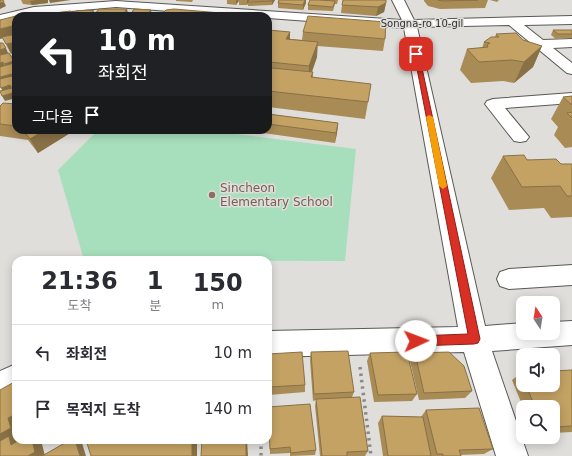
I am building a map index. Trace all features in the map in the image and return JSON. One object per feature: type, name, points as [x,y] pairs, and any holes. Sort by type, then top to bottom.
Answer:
[{"type":"street","points":[[398,0],[410,24],[474,339],[512,456]]},
{"type":"street","name":"Songna-ro 10-gil","points":[[44,12],[58,8],[117,2],[250,12]]},
{"type":"street","points":[[15,3],[33,12]]},
{"type":"street","points":[[540,12],[551,21]]},
{"type":"street","name":"Songna-ro 10-gil","points":[[272,14],[410,24],[572,20]]},
{"type":"street","name":"Songna-ro 10-gil","points":[[0,19],[12,17]]},
{"type":"street","points":[[513,22],[572,70]]},
{"type":"street","points":[[540,44],[572,42]]},
{"type":"street","points":[[520,137],[493,104],[572,98]]},
{"type":"street","points":[[509,279],[572,275]]},
{"type":"street","points":[[272,344],[474,339],[572,333]]},
{"type":"street","points":[[0,387],[12,380]]},
{"type":"path","points":[[5,57],[12,56]]},
{"type":"path","points":[[357,342],[371,456]]},
{"type":"path","points":[[261,444],[261,456]]},
{"type":"green space","points":[[94,134],[235,134],[356,149],[345,261],[272,261],[272,256],[83,256],[58,170]]},
{"type":"building","points":[[249,0],[272,0],[272,1],[248,2]]},
{"type":"building","points":[[279,0],[305,0],[303,5],[278,3]]},
{"type":"building","points":[[310,0],[335,1],[333,7],[308,5]]},
{"type":"building","points":[[343,0],[386,0],[386,3],[378,7],[342,5]]},
{"type":"building","points":[[438,0],[478,0],[443,1]]},
{"type":"building","points":[[99,9],[127,9],[125,12],[96,12]]},
{"type":"building","points":[[134,9],[151,10],[149,12],[132,12]]},
{"type":"building","points":[[174,9],[209,12],[164,12],[166,10]]},
{"type":"building","points":[[93,10],[93,12],[76,11],[90,11]]},
{"type":"building","points":[[308,16],[386,22],[385,39],[303,32]]},
{"type":"building","points":[[12,17],[12,26],[0,29],[0,20]]},
{"type":"building","points":[[272,30],[290,32],[286,39],[318,42],[309,66],[272,62]]},
{"type":"building","points":[[553,30],[572,30],[572,34],[558,34]]},
{"type":"building","points":[[516,33],[523,40],[542,46],[524,62],[512,60],[479,62],[467,49],[488,47],[487,45],[490,43],[484,42],[491,37],[499,37],[496,34]]},
{"type":"building","points":[[12,35],[12,43],[6,44],[2,37]]},
{"type":"building","points":[[0,43],[3,43],[6,48],[0,50]]},
{"type":"building","points":[[9,53],[12,58],[12,62],[4,64],[3,62],[0,63],[0,55]]},
{"type":"building","points":[[12,64],[12,74],[0,77],[0,67]]},
{"type":"building","points":[[272,68],[313,72],[311,77],[371,84],[368,102],[272,91]]},
{"type":"building","points":[[12,76],[12,87],[10,85],[1,88],[0,79]]},
{"type":"building","points":[[12,88],[12,93],[2,96],[0,91]]},
{"type":"building","points":[[572,96],[572,105],[563,97]]},
{"type":"building","points":[[3,103],[12,104],[12,126],[0,124],[0,106]]},
{"type":"building","points":[[572,112],[572,118],[567,113]]},
{"type":"building","points":[[272,115],[338,123],[336,133],[272,125]]},
{"type":"building","points":[[26,134],[38,134],[30,139]]},
{"type":"building","points":[[524,155],[527,160],[556,159],[561,164],[572,164],[572,196],[567,196],[560,186],[522,187],[503,156]]},
{"type":"building","points":[[348,351],[354,392],[314,394],[311,352]]},
{"type":"building","points":[[302,352],[305,385],[272,387],[272,354]]},
{"type":"building","points":[[407,352],[417,394],[378,395],[370,353]]},
{"type":"building","points":[[449,352],[464,366],[472,391],[424,393],[415,353]]},
{"type":"building","points":[[572,370],[572,426],[560,427],[560,400],[532,400],[529,392],[560,392],[560,371]]},
{"type":"building","points":[[12,383],[12,416],[8,418],[11,428],[0,434],[0,390]]},
{"type":"building","points":[[360,397],[368,451],[347,452],[347,456],[322,456],[316,399]]},
{"type":"building","points":[[310,404],[316,450],[291,453],[290,447],[270,449],[270,444],[272,444],[272,407]]},
{"type":"building","points":[[479,408],[493,449],[459,450],[461,456],[443,456],[443,454],[437,454],[426,410]]},
{"type":"building","points":[[382,416],[423,417],[431,456],[388,456]]},
{"type":"building","points":[[9,436],[11,445],[33,444],[35,452],[28,456],[0,456],[0,441]]},
{"type":"building","points":[[63,444],[76,444],[80,456],[42,456]]},
{"type":"building","points":[[87,444],[192,444],[192,456],[91,456]]},
{"type":"building","points":[[202,444],[246,444],[246,456],[201,456]]},
{"type":"slow traffic","points":[[429,117],[443,186]]},
{"type":"place","name":"Sincheon Elementary School","points":[[212,195]]},
{"type":"route","points":[[416,54],[474,339],[416,341]]}]
